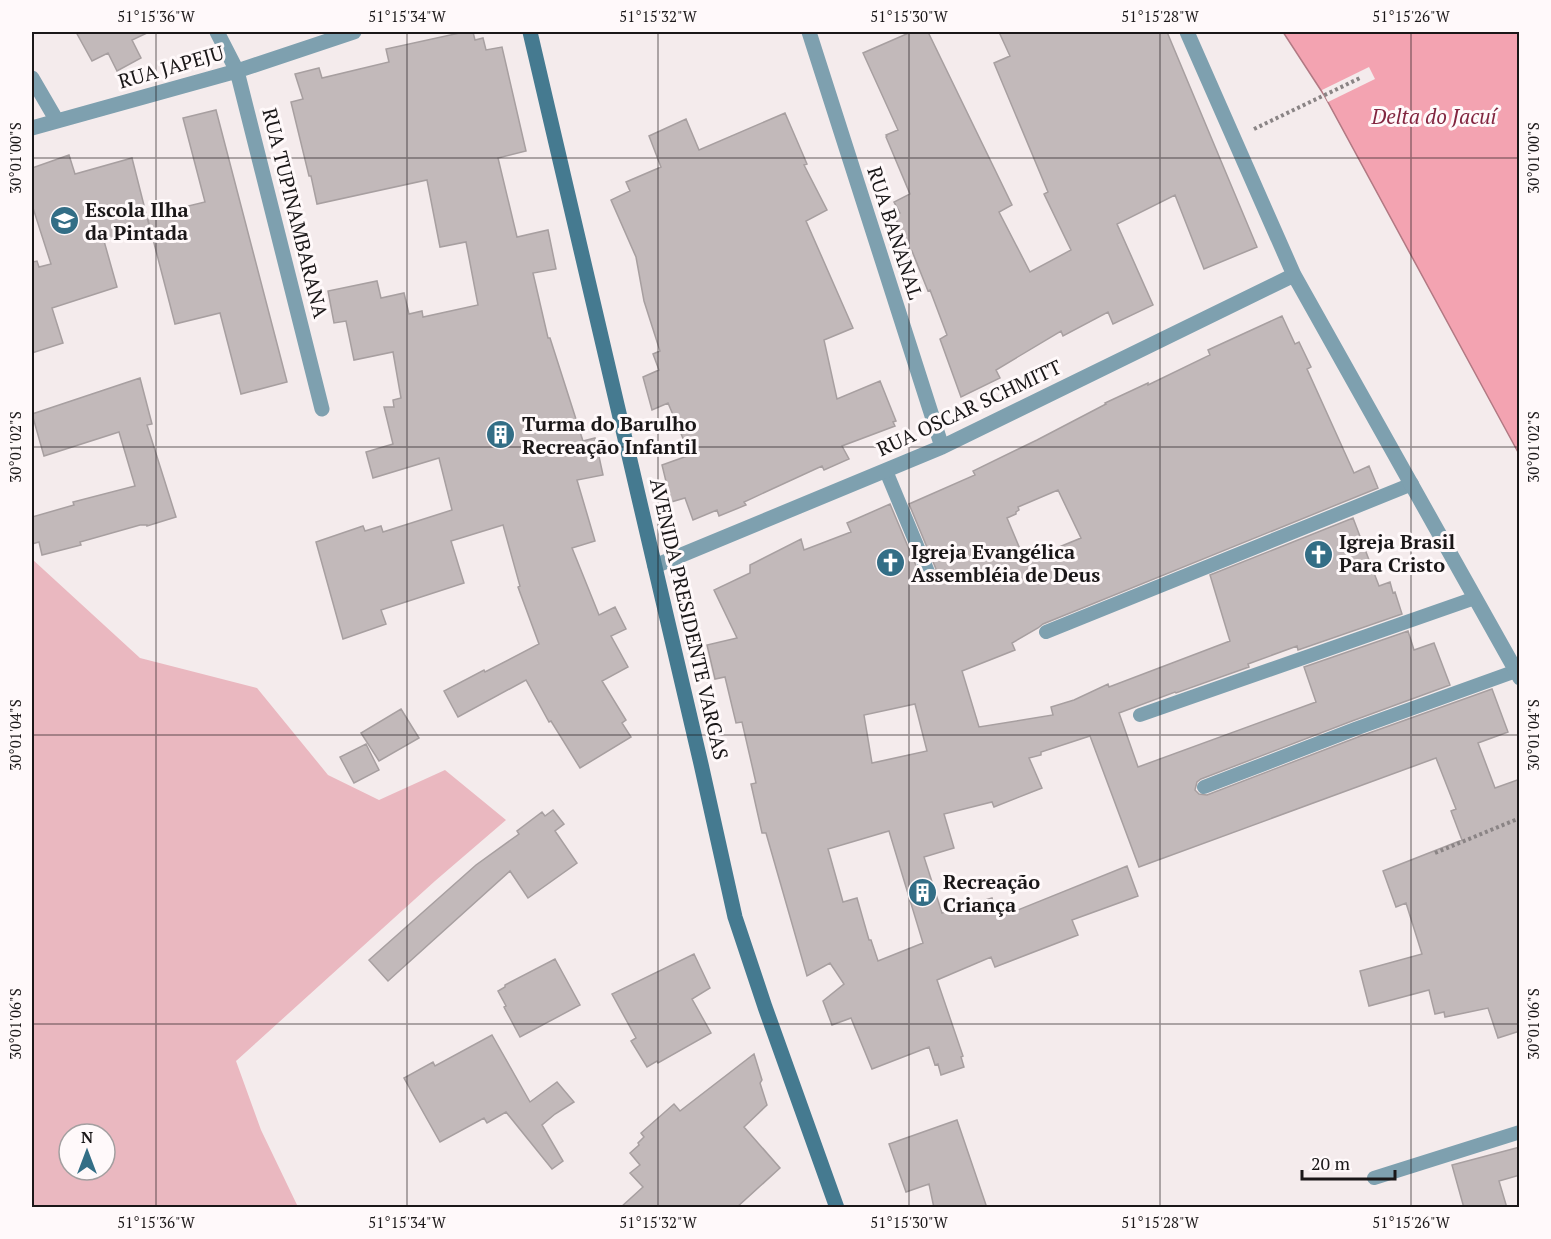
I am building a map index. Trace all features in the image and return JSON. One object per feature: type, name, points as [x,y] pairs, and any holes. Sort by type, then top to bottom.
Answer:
[{"type":"street","name":"RUA TUPINAMBARANA","points":[[217,32],[237,71],[322,409]]},
{"type":"street","name":"RUA JAPEJU","points":[[32,128],[237,71],[354,32]]},
{"type":"street","name":"AVENIDA PRESIDENTE VARGAS","points":[[530,32],[735,917],[837,1208]]},
{"type":"street","name":"RUA BANANAL","points":[[809,32],[942,447]]},
{"type":"street","points":[[1187,32],[1294,275],[1518,675]]},
{"type":"street","points":[[32,78],[57,121]]},
{"type":"street","name":"RUA OSCAR SCHMITT","points":[[655,566],[942,447],[1294,275]]},
{"type":"lane","points":[[886,471],[928,572]]},
{"type":"lane","points":[[1046,632],[1412,484]]},
{"type":"lane","points":[[1140,715],[1475,598]]},
{"type":"lane","points":[[1204,788],[1355,729],[1518,675]]},
{"type":"lane","points":[[1374,1178],[1520,1132]]},
{"type":"path","points":[[1234,139],[1359,78]]},
{"type":"path","points":[[1435,853],[1520,818]]},
{"type":"shaded area","points":[[32,559],[140,658],[257,688],[328,775],[379,800],[445,770],[506,820],[236,1061],[261,1130],[298,1207],[32,1207]]},
{"type":"water","name":"Delta do Jacuí","points":[[1283,32],[1519,32],[1519,454],[1324,95]]},
{"type":"pier","points":[[1369,67],[1375,79],[1328,102],[1322,90]]},
{"type":"building","points":[[76,32],[149,32],[132,40],[141,58],[117,71],[108,53],[92,61]]},
{"type":"building","points":[[473,32],[475,40],[483,38],[486,50],[502,47],[526,151],[498,158],[517,237],[548,230],[556,269],[533,273],[548,338],[550,338],[583,441],[595,438],[603,475],[577,480],[595,541],[572,548],[599,615],[615,607],[626,629],[611,636],[628,667],[602,681],[626,720],[622,723],[631,737],[580,768],[551,721],[549,722],[526,680],[458,717],[444,691],[539,644],[518,587],[520,586],[503,525],[451,541],[464,583],[381,610],[386,624],[343,639],[316,542],[363,526],[365,531],[381,526],[383,532],[452,510],[439,458],[373,478],[366,452],[393,444],[384,407],[394,407],[393,400],[401,398],[393,352],[354,360],[346,321],[334,323],[328,291],[377,281],[381,298],[404,293],[409,314],[422,311],[423,317],[478,305],[466,242],[440,247],[427,180],[317,204],[291,102],[303,99],[295,74],[319,68],[322,78],[389,62],[386,49]]},
{"type":"building","points":[[911,32],[928,32],[1012,205],[999,212],[1030,272],[1071,250],[1044,194],[1048,192],[994,63],[1010,56],[999,32],[1167,32],[1257,247],[1204,269],[1175,195],[1117,224],[1153,305],[1113,324],[1108,312],[1063,336],[1061,331],[996,370],[1000,378],[961,397],[940,339],[947,335],[912,251],[908,253],[895,216],[900,213],[894,202],[910,194],[886,137],[898,130],[863,53]]},
{"type":"building","points":[[216,110],[287,382],[241,394],[220,313],[175,324],[147,216],[205,202],[183,118]]},
{"type":"building","points":[[785,113],[807,164],[804,165],[827,210],[806,221],[853,328],[824,340],[837,399],[880,381],[896,421],[893,422],[895,426],[842,446],[849,459],[824,470],[822,466],[744,502],[746,505],[719,516],[717,510],[693,520],[685,498],[671,502],[662,465],[690,455],[668,403],[652,410],[643,377],[659,370],[653,354],[660,351],[644,301],[636,257],[611,200],[630,191],[626,182],[661,167],[649,136],[686,119],[699,150]]},
{"type":"building","name":"Escola Ilha da Pintada","points":[[69,155],[75,174],[132,158],[150,229],[104,241],[117,287],[52,308],[63,343],[32,353],[32,262],[37,261],[39,267],[51,264],[32,205],[32,168]]},
{"type":"building","points":[[1282,316],[1295,344],[1299,342],[1311,367],[1307,369],[1354,473],[1369,466],[1378,488],[1043,624],[1012,643],[1015,650],[962,671],[979,727],[1053,715],[1051,707],[1074,700],[1108,684],[1109,687],[1230,641],[1210,575],[1353,518],[1379,586],[1390,582],[1402,614],[1298,650],[1297,646],[1248,664],[1249,667],[1119,713],[1138,767],[1316,702],[1304,667],[1408,631],[1414,650],[1434,643],[1450,685],[1201,779],[1197,782],[1195,790],[1199,794],[1207,795],[1492,689],[1508,732],[1478,743],[1495,788],[1520,779],[1520,1031],[1498,1038],[1488,1008],[1445,1017],[1444,1012],[1435,1014],[1429,990],[1369,1006],[1360,971],[1422,954],[1406,903],[1396,907],[1383,871],[1462,840],[1451,811],[1456,809],[1436,758],[1139,867],[1090,736],[1029,758],[1042,788],[994,807],[992,802],[944,814],[954,848],[924,857],[942,913],[992,898],[998,918],[1127,866],[1138,896],[1072,920],[1078,935],[995,967],[991,957],[937,980],[963,1056],[961,1057],[964,1067],[941,1075],[929,1047],[872,1069],[851,1018],[832,1025],[823,1001],[844,984],[830,963],[807,976],[766,833],[762,833],[751,784],[756,783],[742,722],[736,723],[725,677],[715,679],[707,645],[737,638],[714,590],[750,573],[750,565],[801,539],[804,550],[851,532],[847,523],[890,504],[920,575],[926,581],[932,580],[937,574],[936,569],[909,504],[975,475],[973,471],[1105,403],[1210,355],[1208,350]],"holes":[[[1058,490],[1081,538],[1025,561],[1007,518],[1016,514],[1018,507]],[[915,704],[927,751],[872,763],[864,715]],[[889,831],[923,943],[878,961],[871,940],[869,940],[857,898],[843,902],[828,849]]]},
{"type":"building","points":[[140,378],[152,424],[147,425],[176,517],[80,542],[81,545],[42,555],[39,542],[32,544],[32,517],[74,505],[73,502],[135,486],[119,432],[44,456],[32,414]]},
{"type":"building","points":[[401,709],[419,738],[379,761],[361,733]]},
{"type":"building","points":[[366,744],[379,770],[354,783],[340,757]]},
{"type":"building","points":[[553,810],[564,824],[555,831],[577,863],[528,898],[510,871],[388,981],[369,960],[476,865],[519,834],[517,831],[542,812],[545,816]]},
{"type":"building","points":[[694,954],[710,988],[692,999],[711,1033],[647,1067],[631,1041],[636,1038],[612,994]]},
{"type":"building","points":[[555,959],[580,1005],[520,1037],[498,991],[505,985]]},
{"type":"building","points":[[492,1035],[530,1102],[557,1082],[574,1102],[542,1125],[563,1161],[552,1169],[506,1112],[487,1123],[484,1118],[440,1142],[404,1078],[433,1062],[435,1066]]},
{"type":"building","points":[[754,1054],[767,1105],[744,1127],[780,1168],[736,1208],[620,1208],[643,1187],[630,1173],[640,1165],[630,1153],[644,1137],[641,1133],[674,1104],[680,1111]]},
{"type":"building","points":[[957,1120],[987,1208],[934,1208],[929,1184],[906,1192],[889,1144]]},
{"type":"building","points":[[1520,1147],[1520,1175],[1499,1181],[1507,1208],[1464,1208],[1452,1165]]},
{"type":"place","name":"Escola Ilha da Pintada","points":[[64,221]]},
{"type":"place","name":"Turma do Barulho Recreação Infantil","points":[[501,435]]},
{"type":"place","name":"Igreja Brasil Para Cristo","points":[[1318,554]]},
{"type":"place","name":"Igreja Evangélica Assembléia de Deus","points":[[890,563]]},
{"type":"place","name":"Recreação Criança","points":[[922,893]]}]
